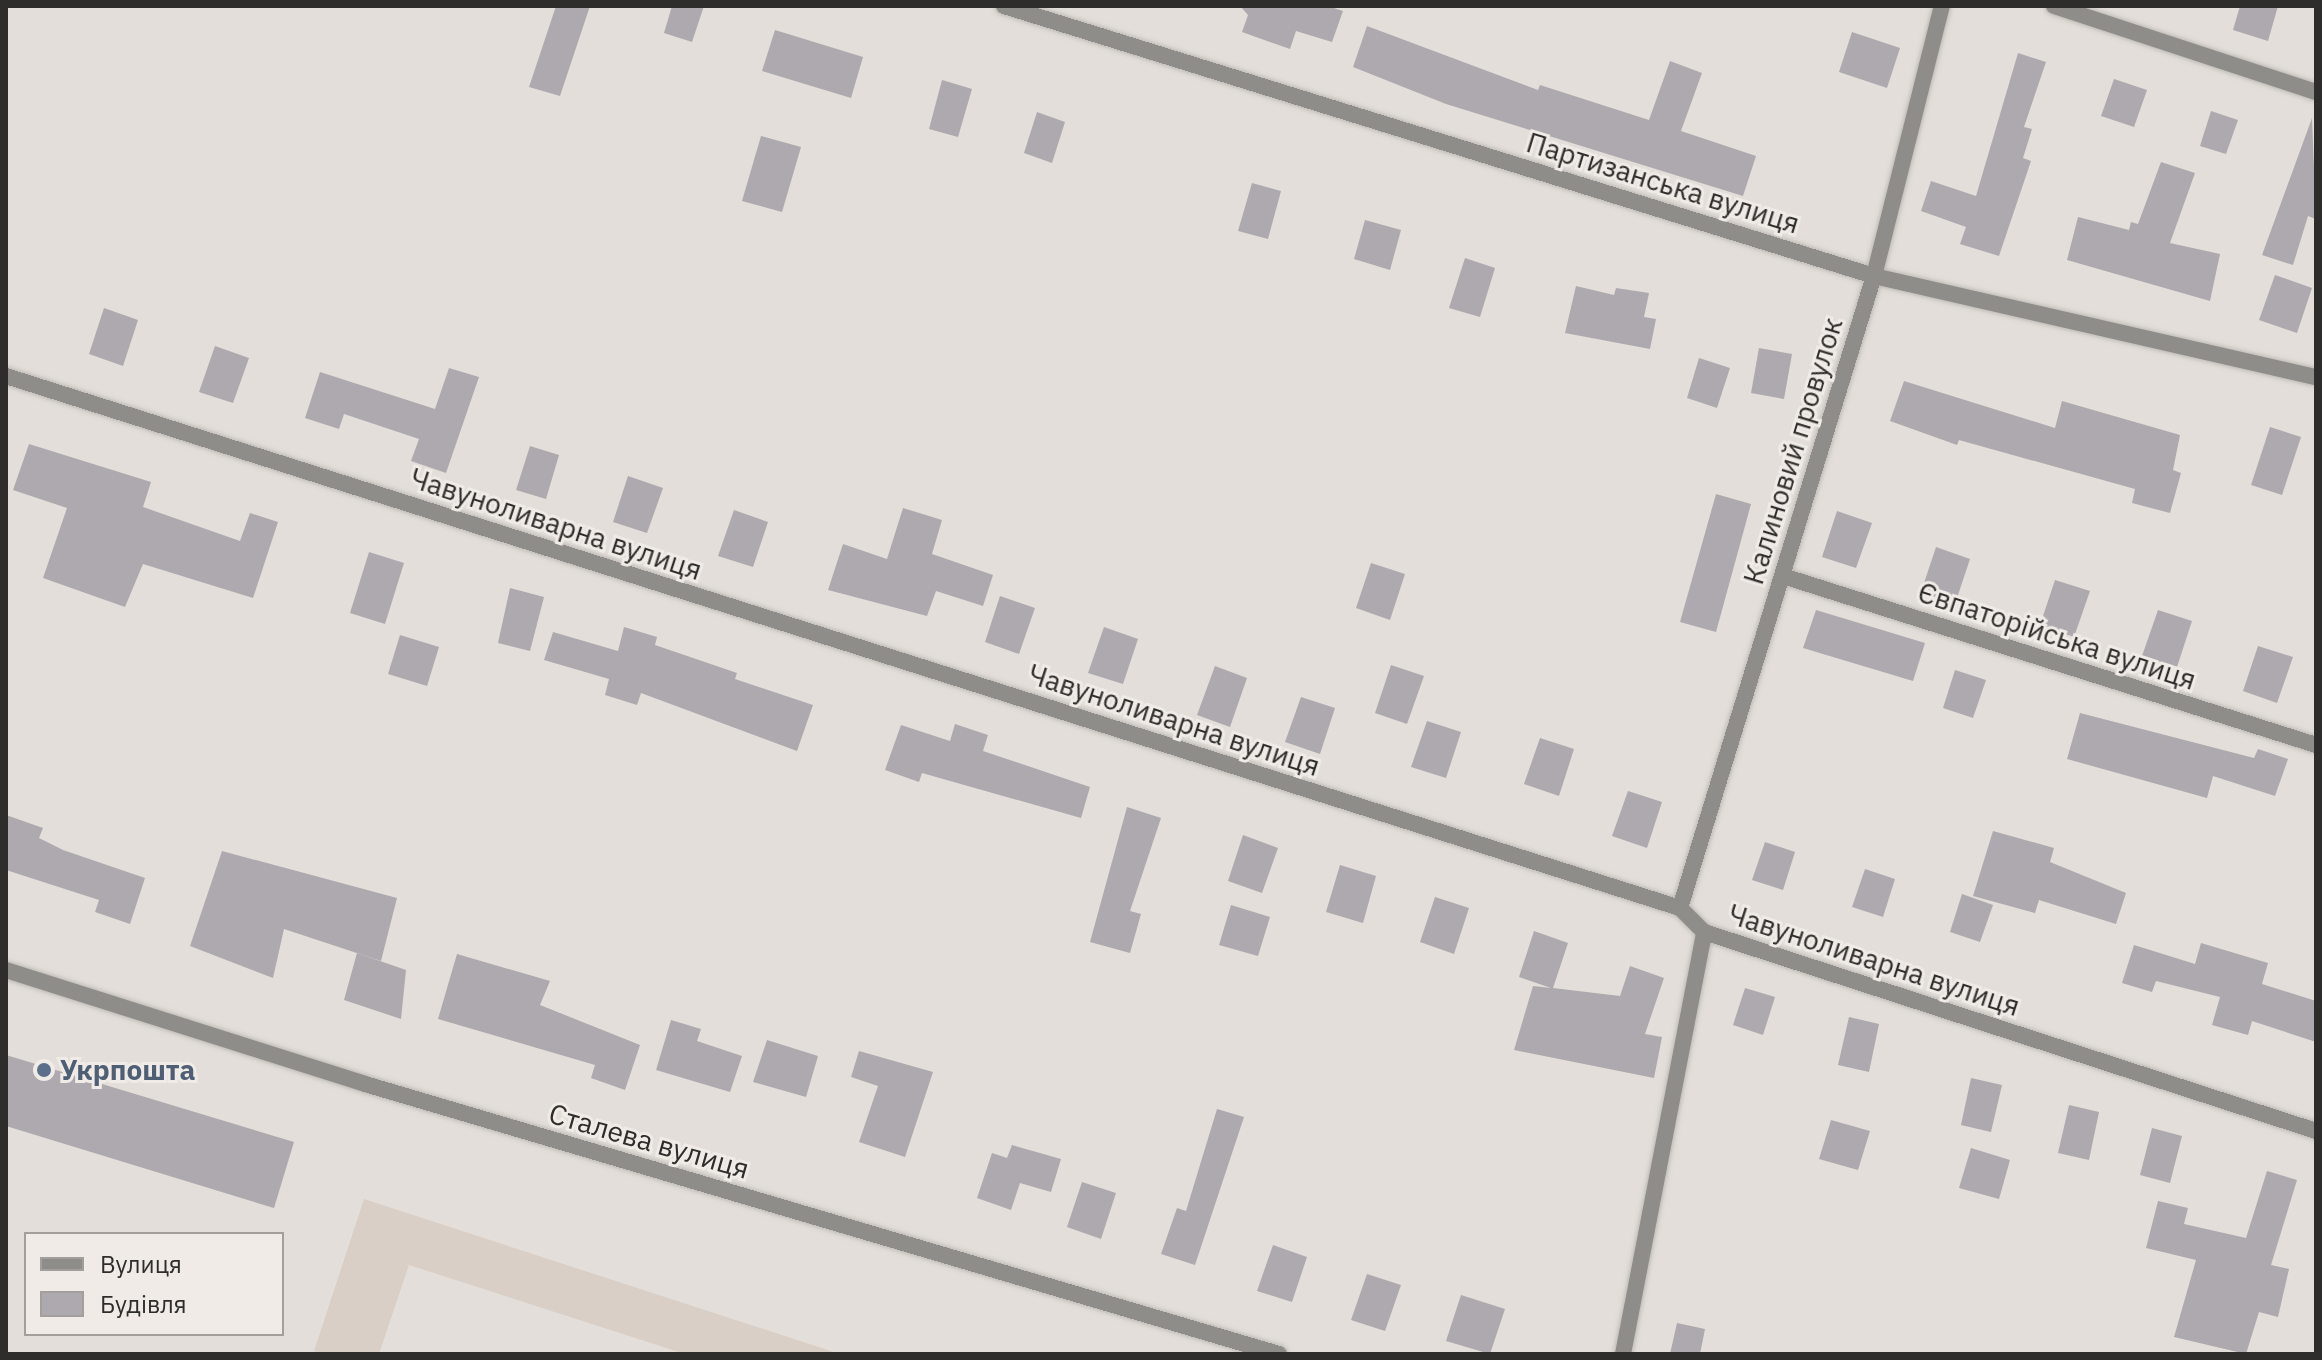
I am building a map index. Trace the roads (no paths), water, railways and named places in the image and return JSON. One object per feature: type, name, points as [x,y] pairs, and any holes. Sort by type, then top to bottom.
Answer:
[{"type":"street","name":"Партизанська вулиця","points":[[1004,6],[1874,276],[2316,377]]},
{"type":"street","name":"Калиновий провулок","points":[[1680,908],[1874,276],[1942,6]]},
{"type":"street","points":[[2054,6],[2316,92]]},
{"type":"street","name":"Чавуноливарна вулиця","points":[[6,376],[1680,908],[1704,932],[2316,1131]]},
{"type":"street","name":"Євпаторійська вулиця","points":[[1783,576],[2316,745]]},
{"type":"street","points":[[1623,1354],[1704,932]]},
{"type":"street","name":"Сталева вулиця","points":[[6,970],[365,1084],[1279,1354]]},
{"type":"place","name":"Укрпошта","points":[[44,1070]]}]
